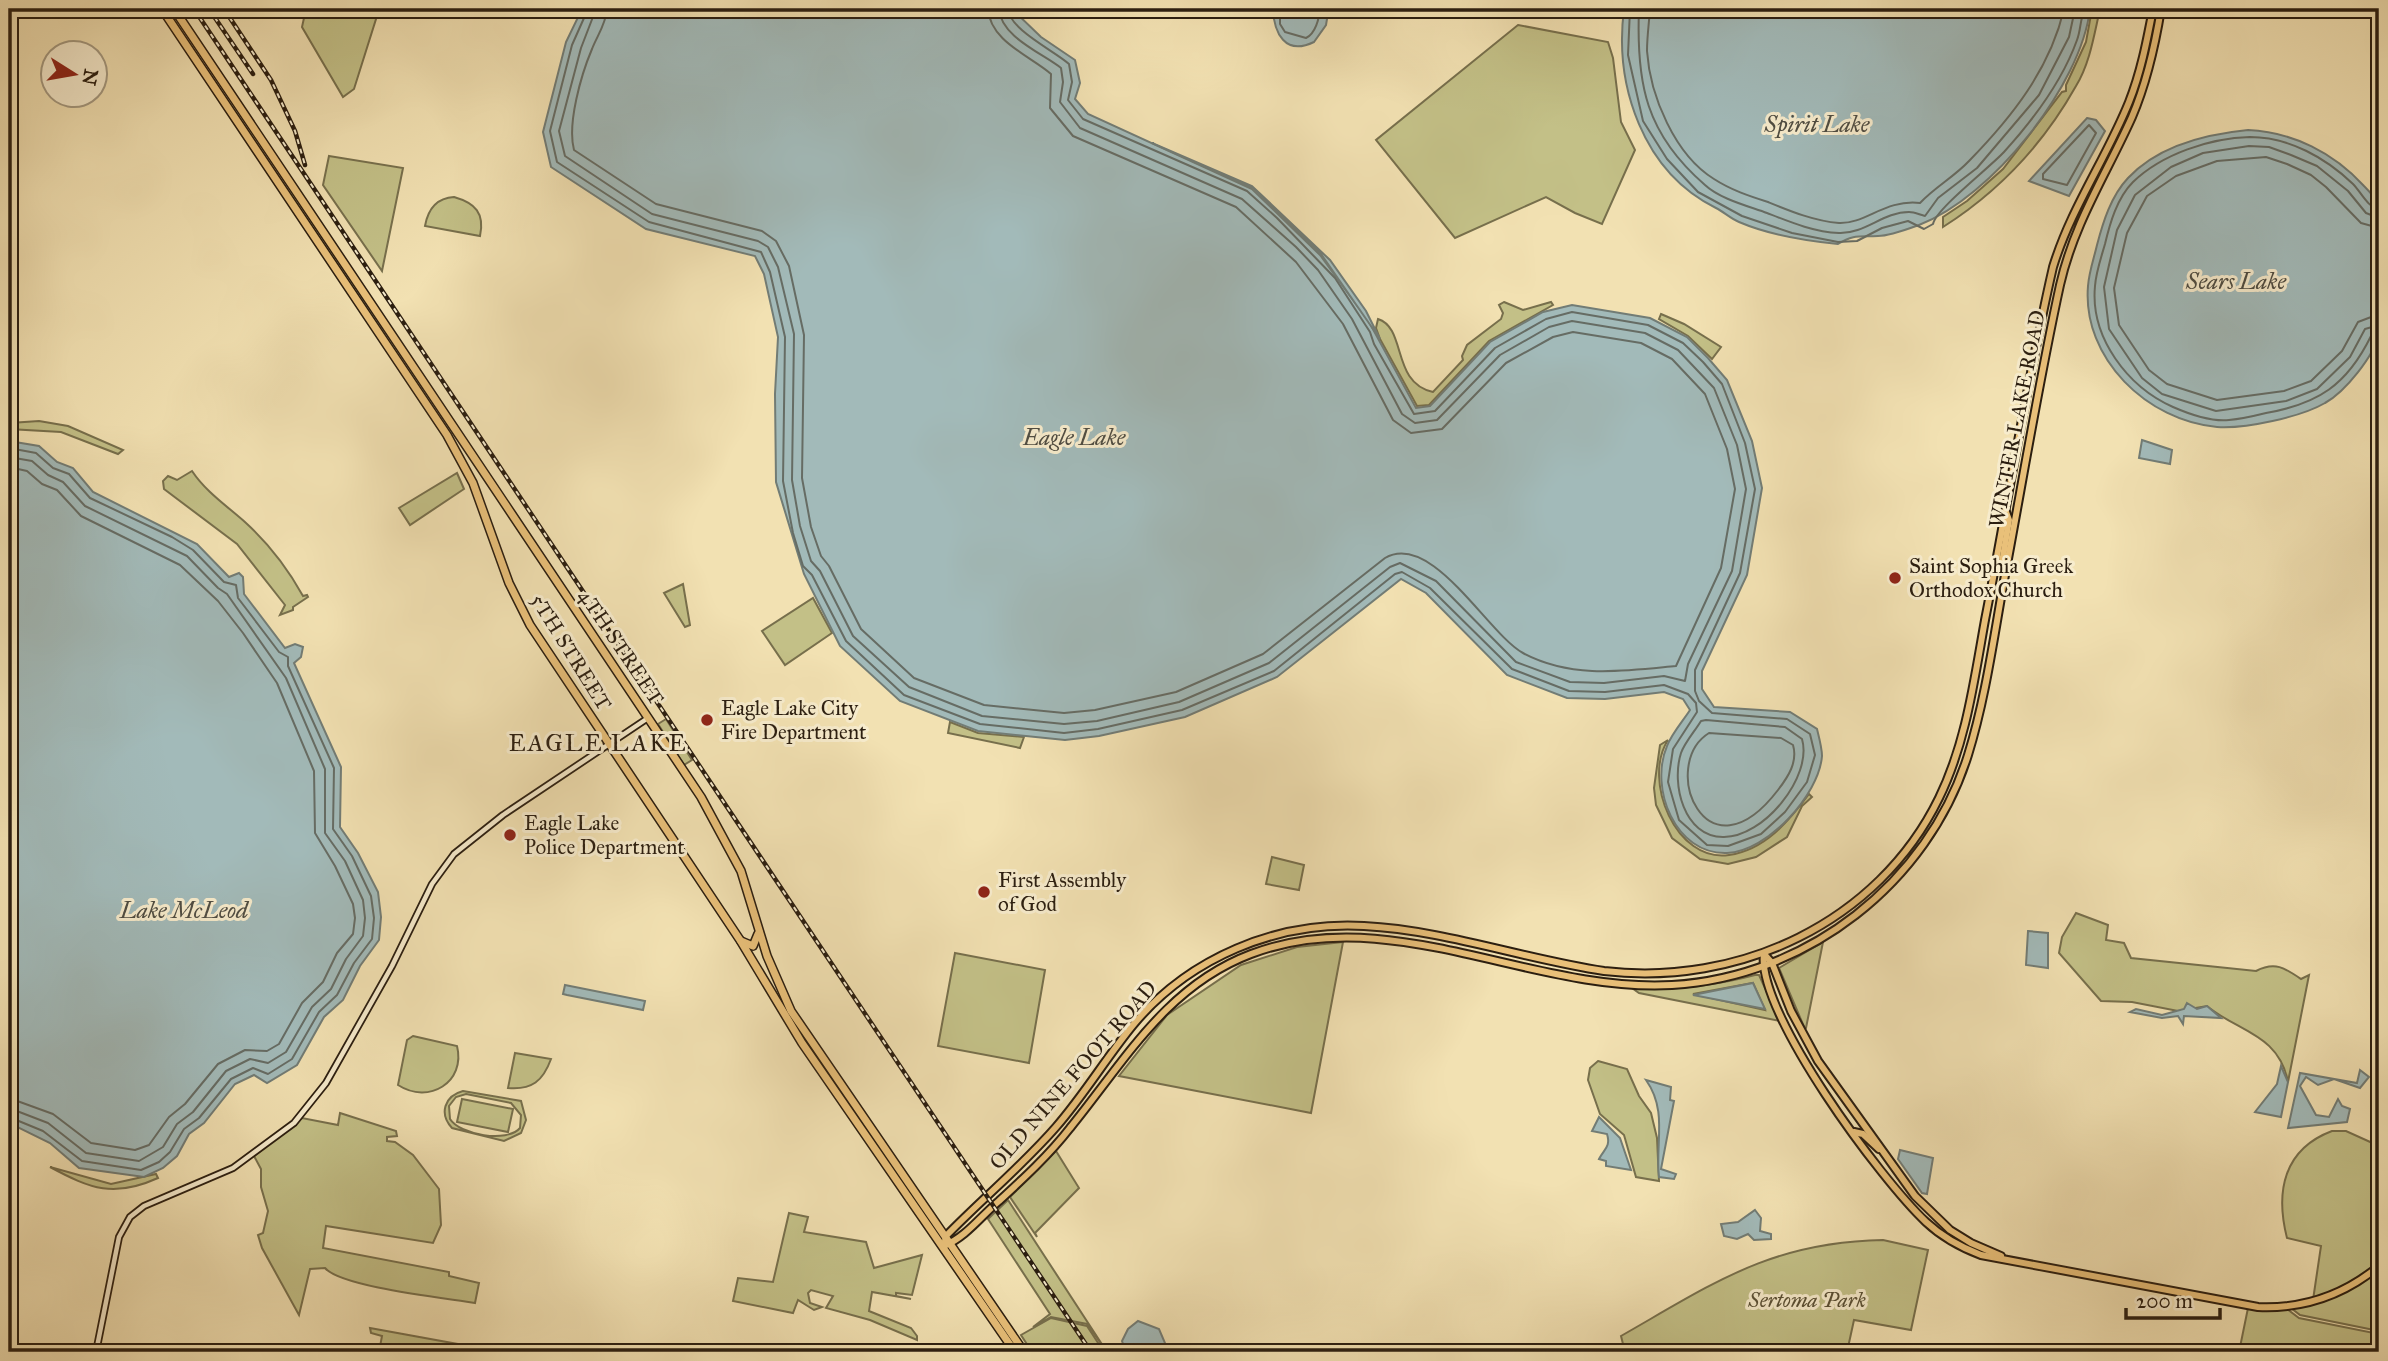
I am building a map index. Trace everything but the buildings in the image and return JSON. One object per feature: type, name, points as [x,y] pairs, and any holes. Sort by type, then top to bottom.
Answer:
[{"type":"highway","points":[[162,9],[422,398],[436,418],[450,430],[455,429],[454,439],[462,453],[463,462]]},
{"type":"highway","points":[[174,9],[197,44]]},
{"type":"highway","points":[[171,21],[177,23],[197,44]]},
{"type":"highway","name":"4TH STREET","points":[[197,44],[726,839],[746,884],[787,1013]]},
{"type":"highway","name":"5TH STREET","points":[[436,418],[463,462],[509,583],[524,612],[787,1013]]},
{"type":"highway","points":[[740,940],[750,946],[755,945],[759,930]]},
{"type":"highway","points":[[787,1013],[1021,1351]]},
{"type":"highway","points":[[842,1096],[946,1236],[948,1245],[970,1284],[1001,1324]]},
{"type":"main road","name":"WINTER LAKE ROAD","points":[[1764,954],[1802,937],[1846,908],[1885,873],[1913,840],[1934,807],[1954,762],[1980,648],[2047,296],[2059,249],[2082,192],[2130,99],[2143,60],[2153,9]]},
{"type":"main road","name":"WINTER LAKE ROAD","points":[[1762,966],[1815,943],[1849,920],[1891,884],[1924,844],[1947,805],[1968,757],[2066,261],[2086,206],[2138,103],[2153,56],[2161,9]]},
{"type":"main road","points":[[2130,99],[2138,103]]},
{"type":"main road","points":[[2005,573],[2002,564],[2010,520],[2006,512]]},
{"type":"main road","points":[[1995,572],[2000,579],[1995,610],[1997,619]]},
{"type":"main road","points":[[1980,648],[1987,655],[1984,685]]},
{"type":"main road","points":[[96,1352],[120,1235],[130,1217],[144,1206],[244,1161],[283,1133],[312,1103],[363,1018],[432,884],[454,854],[503,815],[648,718]]},
{"type":"main road","name":"OLD NINE FOOT ROAD","points":[[946,1236],[1001,1185],[1055,1128],[1126,1033],[1158,999],[1202,966],[1258,940],[1311,928],[1373,926],[1594,970],[1643,974],[1702,970],[1764,954]]},
{"type":"main road","name":"OLD NINE FOOT ROAD","points":[[948,1245],[1056,1145],[1161,1013],[1208,976],[1253,953],[1318,939],[1370,937],[1626,985],[1699,982],[1762,966]]},
{"type":"main road","points":[[1764,954],[1772,962],[1808,1045],[1932,1216],[1971,1243],[2011,1259]]},
{"type":"main road","points":[[1764,954],[1762,966],[1795,1044],[1853,1131],[1925,1222],[1962,1247],[1981,1255],[2258,1307],[2288,1307],[2325,1298],[2348,1288],[2379,1266]]},
{"type":"main road","points":[[1853,1131],[1863,1135],[1884,1152]]},
{"type":"green space","points":[[306,9],[324,9],[352,18],[363,9],[393,9],[389,18],[377,16],[354,89],[343,97],[302,27]]},
{"type":"green space","points":[[2092,9],[2100,9],[2088,58],[2081,77],[2063,107],[2034,146],[2001,182],[1943,227],[1943,217],[1967,201],[2003,169],[2062,92],[2066,91],[2066,85],[2086,42]]},
{"type":"green space","points":[[1518,25],[1608,42],[1613,58],[1621,122],[1635,150],[1602,224],[1546,197],[1455,238],[1376,140]]},
{"type":"green space","points":[[329,156],[403,168],[382,271],[323,185]]},
{"type":"green space","points":[[454,197],[468,202],[477,210],[481,221],[480,236],[425,226],[428,214],[438,202]]},
{"type":"green space","points":[[1504,302],[1523,310],[1551,302],[1553,305],[1489,341],[1429,405],[1417,406],[1380,339],[1376,328],[1378,319],[1387,324],[1393,333],[1411,378],[1420,387],[1433,392],[1463,360],[1467,345],[1501,319],[1503,313],[1499,305]]},
{"type":"green space","points":[[1661,314],[1684,324],[1721,347],[1712,359],[1688,336],[1659,319]]},
{"type":"green space","points":[[39,421],[68,426],[123,450],[118,454],[61,432],[9,429],[10,423]]},
{"type":"green space","points":[[192,471],[210,492],[262,539],[303,596],[307,595],[293,610],[280,615],[285,605],[237,544],[164,489],[163,481],[168,476],[177,480]]},
{"type":"green space","points":[[457,473],[464,489],[410,525],[399,508]]},
{"type":"green space","points":[[683,584],[690,625],[685,627],[664,593]]},
{"type":"green space","points":[[813,598],[832,633],[785,665],[762,631]]},
{"type":"green space","points":[[666,719],[692,760],[684,765],[658,724]]},
{"type":"green space","points":[[950,722],[978,733],[1024,737],[1020,748],[948,733]]},
{"type":"green space","points":[[1668,740],[1661,757],[1659,776],[1669,816],[1693,846],[1710,854],[1729,855],[1742,852],[1765,841],[1784,824],[1809,794],[1812,797],[1802,806],[1787,837],[1756,857],[1728,864],[1700,859],[1672,838],[1656,805],[1654,788],[1660,745]]},
{"type":"green space","points":[[1272,857],[1304,865],[1299,890],[1266,884]]},
{"type":"green space","points":[[2076,913],[2108,925],[2106,940],[2124,943],[2131,958],[2256,971],[2274,966],[2301,979],[2309,975],[2288,1082],[2283,1066],[2267,1044],[2207,1006],[2178,1011],[2132,1002],[2101,1001],[2059,953],[2062,937]]},
{"type":"green space","points":[[1343,942],[1311,1113],[1119,1076],[1167,1015],[1241,965],[1297,947]]},
{"type":"green space","points":[[1823,942],[1806,1028],[1805,1029],[1779,968]]},
{"type":"green space","points":[[955,953],[1045,970],[1029,1063],[938,1046]]},
{"type":"green space","points":[[1759,975],[1780,1021],[1639,993],[1632,988],[1679,988]],"holes":[[[1753,983],[1765,1010],[1693,994]]]},
{"type":"green space","points":[[413,1036],[457,1046],[456,1070],[450,1079],[433,1091],[410,1091],[398,1085],[407,1040]]},
{"type":"green space","points":[[515,1053],[551,1059],[536,1082],[530,1086],[508,1088]]},
{"type":"green space","points":[[1598,1061],[1627,1069],[1639,1096],[1651,1113],[1657,1138],[1659,1181],[1636,1177],[1624,1135],[1600,1114],[1588,1080],[1590,1068]]},
{"type":"green space","points":[[463,1091],[521,1101],[526,1120],[521,1133],[504,1141],[452,1128],[445,1111],[448,1101]],"holes":[[[466,1094],[511,1103],[521,1115],[520,1128],[514,1133],[495,1136],[473,1133],[455,1125],[450,1119],[449,1106],[456,1097]]]},
{"type":"green space","points":[[462,1099],[513,1109],[508,1132],[457,1122]]},
{"type":"green space","points":[[340,1113],[396,1131],[397,1136],[387,1137],[387,1141],[395,1142],[413,1155],[439,1189],[441,1225],[433,1243],[326,1226],[323,1248],[449,1272],[449,1276],[479,1283],[475,1303],[372,1286],[335,1275],[325,1268],[310,1269],[299,1315],[262,1248],[258,1235],[263,1233],[268,1211],[261,1187],[261,1169],[254,1156],[302,1118],[338,1125]]},
{"type":"green space","points":[[2332,1131],[2346,1131],[2379,1146],[2379,1263],[2347,1286],[2313,1300],[2321,1246],[2287,1238],[2282,1204],[2283,1188],[2294,1160],[2303,1149]]},
{"type":"green space","points":[[1056,1151],[1079,1188],[1035,1233],[1037,1237],[1010,1197]]},
{"type":"green space","points":[[50,1167],[111,1184],[156,1174],[158,1178],[128,1188],[103,1188],[78,1181]]},
{"type":"green space","points":[[1008,1200],[1107,1352],[1087,1324],[1051,1317],[1033,1327],[1050,1314],[988,1219]]},
{"type":"green space","points":[[789,1213],[808,1217],[804,1232],[866,1242],[874,1268],[922,1255],[912,1295],[896,1293],[896,1296],[911,1299],[872,1292],[869,1311],[911,1328],[917,1340],[870,1320],[826,1308],[833,1296],[811,1290],[808,1293],[810,1303],[822,1307],[814,1310],[798,1300],[793,1313],[733,1301],[738,1278],[773,1282]]},
{"type":"green space","name":"Sertoma Park","points":[[1883,1240],[1928,1250],[1911,1330],[1854,1320],[1847,1352],[1762,1352],[1736,1346],[1683,1352],[1625,1352],[1621,1336],[1685,1299],[1745,1269],[1808,1248]]},
{"type":"green space","points":[[2379,1268],[2379,1331],[2300,1315],[2291,1308],[2317,1302]]},
{"type":"green space","points":[[2248,1308],[2287,1309],[2299,1318],[2379,1334],[2379,1342],[2371,1352],[2239,1352]]},
{"type":"green space","points":[[1051,1318],[1087,1326],[1104,1352],[1032,1352],[1021,1335]]},
{"type":"green space","points":[[370,1328],[485,1349],[487,1352],[379,1352],[382,1336],[371,1333]]},
{"type":"water","name":"Eagle Lake","points":[[582,9],[1012,9],[1041,37],[1075,60],[1080,83],[1075,99],[1088,114],[1252,189],[1320,255],[1369,322],[1416,408],[1430,406],[1490,342],[1543,312],[1572,305],[1650,318],[1687,337],[1727,380],[1752,441],[1762,488],[1747,575],[1702,671],[1702,689],[1714,707],[1790,712],[1817,729],[1822,756],[1812,787],[1788,819],[1758,843],[1727,853],[1709,851],[1693,843],[1680,831],[1671,816],[1661,781],[1667,746],[1690,710],[1683,699],[1664,692],[1605,699],[1567,698],[1507,675],[1426,593],[1401,579],[1277,677],[1185,717],[1099,736],[1065,740],[978,731],[900,701],[840,646],[804,574],[776,482],[775,394],[778,337],[764,274],[755,256],[646,229],[551,167],[543,132],[566,42]]},
{"type":"water","points":[[1273,9],[1325,9],[1328,13],[1326,25],[1314,42],[1304,46],[1289,44],[1279,34]]},
{"type":"water","name":"Spirit Lake","points":[[1624,9],[2090,9],[2083,39],[2070,71],[2029,135],[2003,165],[1947,211],[1919,225],[1888,235],[1853,237],[1838,244],[1787,236],[1739,222],[1691,192],[1669,173],[1652,150],[1629,96],[1622,38]]},
{"type":"water","points":[[2087,118],[2096,120],[2105,131],[2069,196],[2029,181]]},
{"type":"water","name":"Sears Lake","points":[[2248,130],[2281,135],[2312,146],[2340,164],[2375,198],[2381,221],[2380,326],[2376,343],[2365,363],[2341,391],[2325,403],[2272,421],[2217,427],[2191,422],[2167,413],[2124,382],[2108,361],[2096,338],[2089,313],[2088,286],[2105,218],[2112,201],[2128,178],[2140,167],[2168,150],[2199,139]]},
{"type":"water","points":[[1152,143],[1252,186],[1330,260],[1366,311],[1380,339],[1321,254],[1253,188]]},
{"type":"water","points":[[2142,440],[2172,450],[2170,464],[2139,458]]},
{"type":"water","name":"Lake McLeod","points":[[9,441],[39,446],[57,462],[73,468],[93,492],[197,544],[229,577],[239,573],[243,577],[244,594],[285,648],[295,644],[303,647],[301,657],[294,663],[341,767],[340,827],[358,853],[378,892],[381,917],[379,940],[360,966],[343,1000],[324,1017],[297,1065],[267,1083],[254,1075],[235,1084],[204,1123],[189,1134],[177,1156],[163,1168],[144,1177],[79,1168],[50,1143],[9,1123]]},
{"type":"water","points":[[2028,931],[2048,933],[2048,968],[2026,965]]},
{"type":"water","points":[[1753,983],[1765,1009],[1693,995]]},
{"type":"water","points":[[565,985],[645,1001],[643,1010],[563,994]]},
{"type":"water","points":[[2187,1003],[2197,1009],[2207,1006],[2221,1018],[2184,1016],[2183,1024],[2178,1016],[2162,1018],[2130,1012],[2136,1009],[2162,1015],[2184,1009]]},
{"type":"water","points":[[2281,1066],[2288,1082],[2281,1117],[2255,1112],[2277,1084]]},
{"type":"water","points":[[2360,1070],[2369,1077],[2360,1088],[2334,1079],[2318,1085],[2306,1077],[2300,1086],[2316,1115],[2329,1117],[2338,1099],[2342,1106],[2350,1109],[2347,1122],[2288,1128],[2300,1073],[2357,1083]]},
{"type":"water","points":[[1646,1080],[1671,1087],[1670,1100],[1674,1101],[1661,1169],[1676,1174],[1674,1179],[1659,1177],[1659,1115],[1653,1092]]},
{"type":"water","points":[[1599,1117],[1620,1138],[1631,1170],[1606,1166],[1606,1161],[1599,1159],[1608,1142],[1607,1134],[1592,1131]]},
{"type":"water","points":[[1900,1150],[1933,1158],[1927,1194],[1922,1193],[1898,1159]]},
{"type":"water","points":[[1755,1210],[1761,1218],[1760,1231],[1771,1234],[1771,1239],[1754,1240],[1748,1234],[1737,1239],[1724,1236],[1721,1224],[1738,1222]]},
{"type":"water","points":[[1138,1321],[1159,1329],[1165,1343],[1163,1350],[1126,1352],[1122,1341],[1128,1329]]},
{"type":"railway","points":[[194,9],[1091,1352]]},
{"type":"railway","points":[[209,9],[253,74]]},
{"type":"railway","points":[[224,9],[271,80],[295,131],[305,165]]},
{"type":"railway","points":[[2369,1352],[2379,1340]]},
{"type":"place","name":"Saint Sophia Greek Orthodox Church","points":[[1895,578]]},
{"type":"place","name":"Eagle Lake City Fire Department","points":[[707,720]]},
{"type":"place","name":"Eagle Lake Police Department","points":[[510,835]]},
{"type":"place","name":"First Assembly of God","points":[[984,892]]},
{"type":"district","name":"EAGLE LAKE","points":[[598,743]]}]
